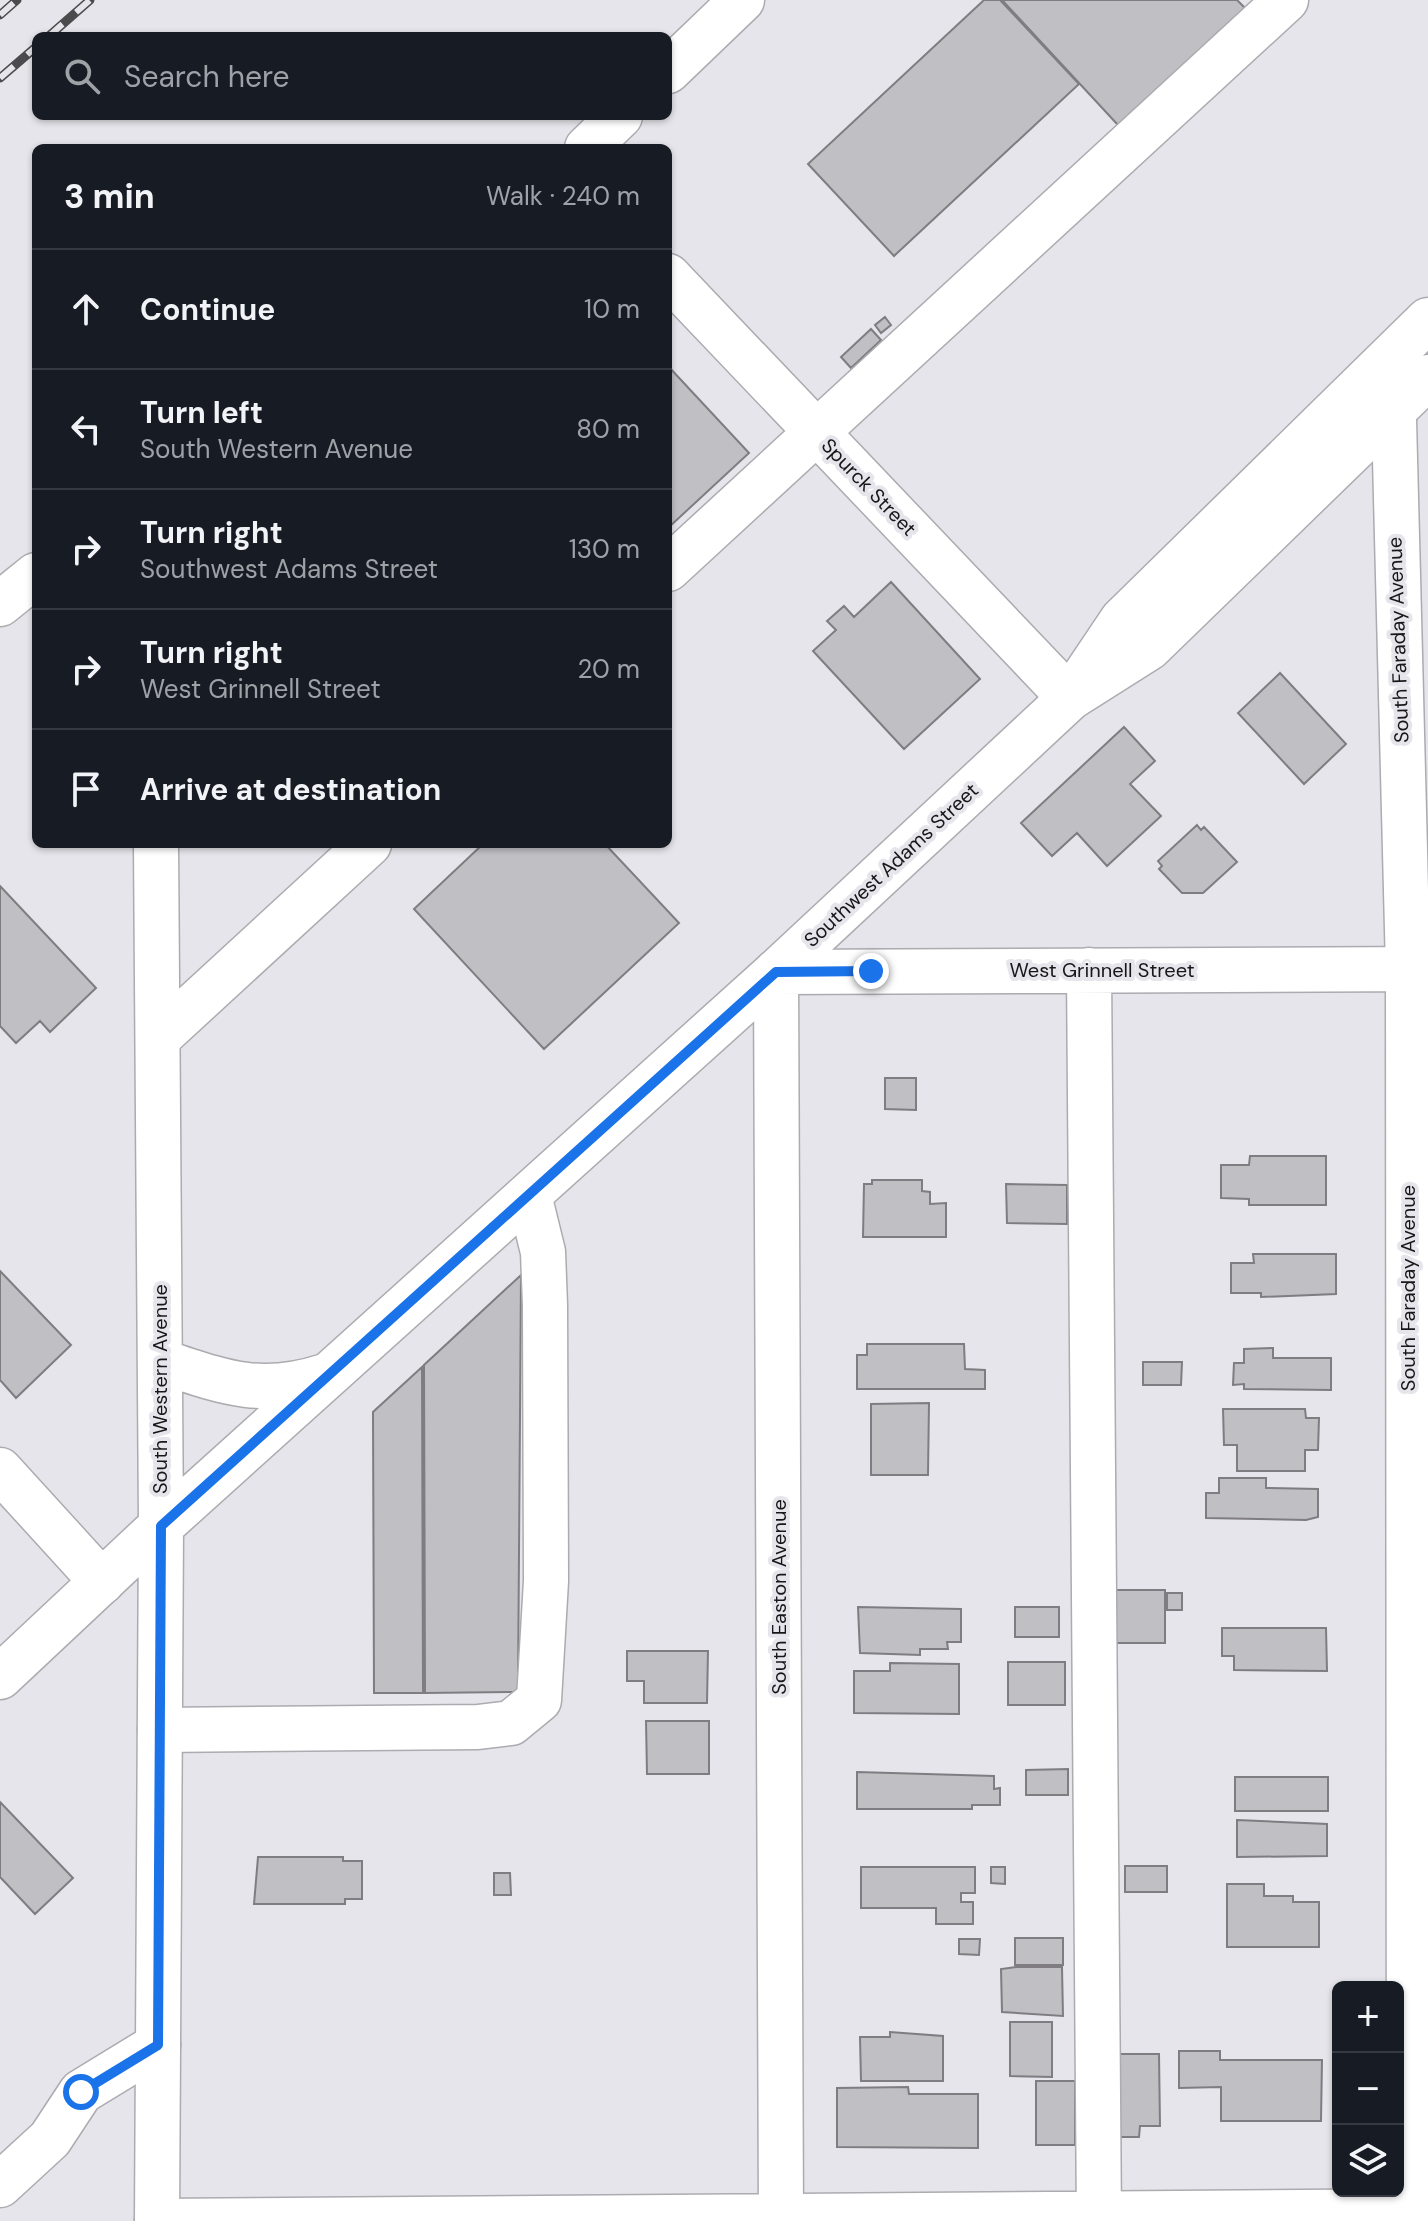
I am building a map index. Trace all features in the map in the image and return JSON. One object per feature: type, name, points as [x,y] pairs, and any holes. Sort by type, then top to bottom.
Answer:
[{"type":"street","points":[[672,67],[742,0]]},
{"type":"street","points":[[672,565],[1286,0]]},
{"type":"street","points":[[591,144],[616,120]]},
{"type":"street","name":"Spurck Street","points":[[672,280],[1070,698]]},
{"type":"street","name":"Southwest Adams Street","points":[[1070,698],[1122,620],[1410,366],[1428,320]]},
{"type":"street","name":"South Faraday Avenue","points":[[1410,366],[1394,411],[1418,969],[1415,2214]]},
{"type":"street","name":"Southwest Adams Street","points":[[0,1677],[161,1526],[776,972],[1070,698],[1149,648],[1394,411]]},
{"type":"street","points":[[0,604],[32,578]]},
{"type":"street","name":"South Western Avenue","points":[[156,848],[161,1526],[157,2221]]},
{"type":"street","points":[[158,1038],[365,848]]},
{"type":"street","name":"West Grinnell Street","points":[[776,972],[1418,969]]},
{"type":"street","points":[[1089,970],[1099,2217]]},
{"type":"street","name":"South Easton Avenue","points":[[776,972],[781,2218]]},
{"type":"street","points":[[160,1730],[478,1727],[511,1723],[539,1700],[543,1682],[546,1581],[545,1305],[543,1252],[529,1195]]},
{"type":"street","points":[[160,1361],[231,1385],[267,1389],[296,1386],[328,1376]]},
{"type":"street","points":[[0,1470],[102,1582]]},
{"type":"street","points":[[0,2185],[50,2139],[81,2092],[158,2045]]},
{"type":"street","points":[[157,2221],[1415,2214]]},
{"type":"building","points":[[984,0],[1000,0],[1079,84],[894,256],[808,164]]},
{"type":"building","points":[[1002,0],[1237,0],[1245,8],[1118,125]]},
{"type":"building","points":[[885,317],[891,325],[881,333],[875,325]]},
{"type":"building","points":[[871,329],[881,340],[851,368],[841,357]]},
{"type":"building","points":[[672,370],[749,453],[672,524]]},
{"type":"building","points":[[891,582],[980,679],[904,749],[813,651],[836,630],[827,621],[844,606],[854,617]]},
{"type":"building","points":[[1280,673],[1346,744],[1304,784],[1238,713]]},
{"type":"building","points":[[1124,727],[1155,761],[1130,784],[1161,816],[1107,866],[1077,833],[1052,856],[1021,823]]},
{"type":"building","points":[[1197,825],[1201,830],[1204,827],[1237,862],[1203,893],[1182,893],[1159,869],[1162,866],[1158,861]]},
{"type":"building","points":[[479,848],[609,848],[679,923],[544,1049],[414,909]]},
{"type":"building","points":[[0,886],[96,988],[50,1032],[40,1021],[16,1043],[0,1026]]},
{"type":"building","points":[[885,1078],[916,1078],[916,1110],[885,1109]]},
{"type":"building","points":[[1250,1156],[1326,1156],[1326,1205],[1249,1205],[1249,1199],[1221,1198],[1221,1165],[1249,1165]]},
{"type":"building","points":[[872,1180],[922,1180],[922,1191],[930,1192],[930,1204],[946,1203],[946,1237],[863,1237],[864,1184],[872,1184]]},
{"type":"building","points":[[1006,1184],[1067,1185],[1067,1224],[1007,1223]]},
{"type":"building","points":[[1253,1254],[1336,1254],[1336,1294],[1261,1297],[1261,1293],[1231,1293],[1231,1263],[1254,1263]]},
{"type":"building","points":[[0,1271],[71,1345],[16,1398],[0,1380]]},
{"type":"building","points":[[521,1275],[518,1692],[425,1693],[424,1365]]},
{"type":"building","points":[[867,1344],[964,1344],[965,1369],[985,1370],[985,1389],[857,1389],[857,1355],[867,1355]]},
{"type":"building","points":[[1273,1348],[1273,1358],[1331,1358],[1331,1390],[1244,1389],[1244,1384],[1233,1385],[1234,1363],[1244,1363],[1244,1349]]},
{"type":"building","points":[[1143,1362],[1182,1362],[1181,1385],[1143,1385]]},
{"type":"building","points":[[422,1367],[423,1693],[374,1693],[373,1412]]},
{"type":"building","points":[[929,1403],[928,1475],[871,1475],[871,1404]]},
{"type":"building","points":[[1223,1409],[1305,1409],[1306,1418],[1319,1418],[1318,1450],[1305,1450],[1305,1471],[1237,1471],[1237,1445],[1224,1445]]},
{"type":"building","points":[[1219,1478],[1266,1478],[1266,1488],[1318,1489],[1318,1517],[1306,1520],[1206,1518],[1206,1493],[1219,1493]]},
{"type":"building","points":[[1116,1590],[1165,1590],[1165,1643],[1116,1643]]},
{"type":"building","points":[[1167,1593],[1182,1593],[1182,1610],[1167,1610]]},
{"type":"building","points":[[858,1607],[961,1609],[961,1642],[947,1642],[948,1649],[920,1649],[920,1655],[860,1653]]},
{"type":"building","points":[[1015,1607],[1059,1607],[1059,1637],[1015,1637]]},
{"type":"building","points":[[1222,1628],[1326,1628],[1327,1671],[1234,1670],[1234,1656],[1222,1656]]},
{"type":"building","points":[[627,1651],[708,1651],[707,1703],[644,1703],[644,1681],[627,1681]]},
{"type":"building","points":[[1008,1662],[1065,1662],[1065,1705],[1008,1705]]},
{"type":"building","points":[[890,1663],[959,1664],[959,1714],[854,1713],[854,1671],[890,1671]]},
{"type":"building","points":[[646,1721],[709,1721],[709,1774],[647,1774]]},
{"type":"building","points":[[1068,1769],[1068,1795],[1026,1795],[1026,1770]]},
{"type":"building","points":[[857,1772],[994,1776],[994,1789],[1000,1788],[1000,1805],[972,1805],[972,1809],[857,1809]]},
{"type":"building","points":[[1235,1777],[1328,1777],[1328,1811],[1235,1811]]},
{"type":"building","points":[[0,1802],[73,1878],[35,1914],[0,1877]]},
{"type":"building","points":[[1237,1820],[1327,1824],[1327,1856],[1237,1857]]},
{"type":"building","points":[[258,1857],[343,1857],[343,1861],[362,1861],[362,1899],[345,1899],[345,1904],[254,1904]]},
{"type":"building","points":[[1125,1866],[1167,1866],[1167,1892],[1125,1892]]},
{"type":"building","points":[[861,1867],[975,1867],[975,1893],[961,1893],[961,1902],[973,1902],[973,1924],[936,1924],[936,1908],[861,1908]]},
{"type":"building","points":[[991,1867],[1005,1867],[1005,1884],[991,1883]]},
{"type":"building","points":[[494,1873],[510,1873],[511,1895],[494,1895]]},
{"type":"building","points":[[1227,1884],[1264,1884],[1264,1896],[1293,1896],[1293,1902],[1319,1902],[1319,1947],[1227,1947]]},
{"type":"building","points":[[1015,1938],[1063,1938],[1063,1965],[1015,1965]]},
{"type":"building","points":[[959,1939],[980,1939],[979,1955],[959,1954]]},
{"type":"building","points":[[1062,1967],[1063,2016],[1002,2012],[1001,1969]]},
{"type":"building","points":[[1010,2022],[1052,2022],[1052,2077],[1010,2076]]},
{"type":"building","points":[[890,2032],[943,2036],[943,2081],[861,2081],[860,2037],[890,2037]]},
{"type":"building","points":[[1179,2051],[1220,2051],[1220,2060],[1322,2060],[1321,2121],[1221,2121],[1221,2087],[1179,2088]]},
{"type":"building","points":[[1110,2054],[1159,2054],[1160,2126],[1140,2126],[1139,2137],[1110,2137]]},
{"type":"building","points":[[1036,2081],[1075,2081],[1075,2145],[1036,2145]]},
{"type":"building","points":[[908,2087],[909,2094],[978,2094],[978,2148],[837,2147],[837,2088]]},
{"type":"railway","points":[[0,15],[17,0]]},
{"type":"railway","points":[[54,32],[90,0]]},
{"type":"railway","points":[[0,78],[32,50]]},
{"type":"route","points":[[81,2092],[158,2045],[161,1526],[776,972],[871,971]]}]
